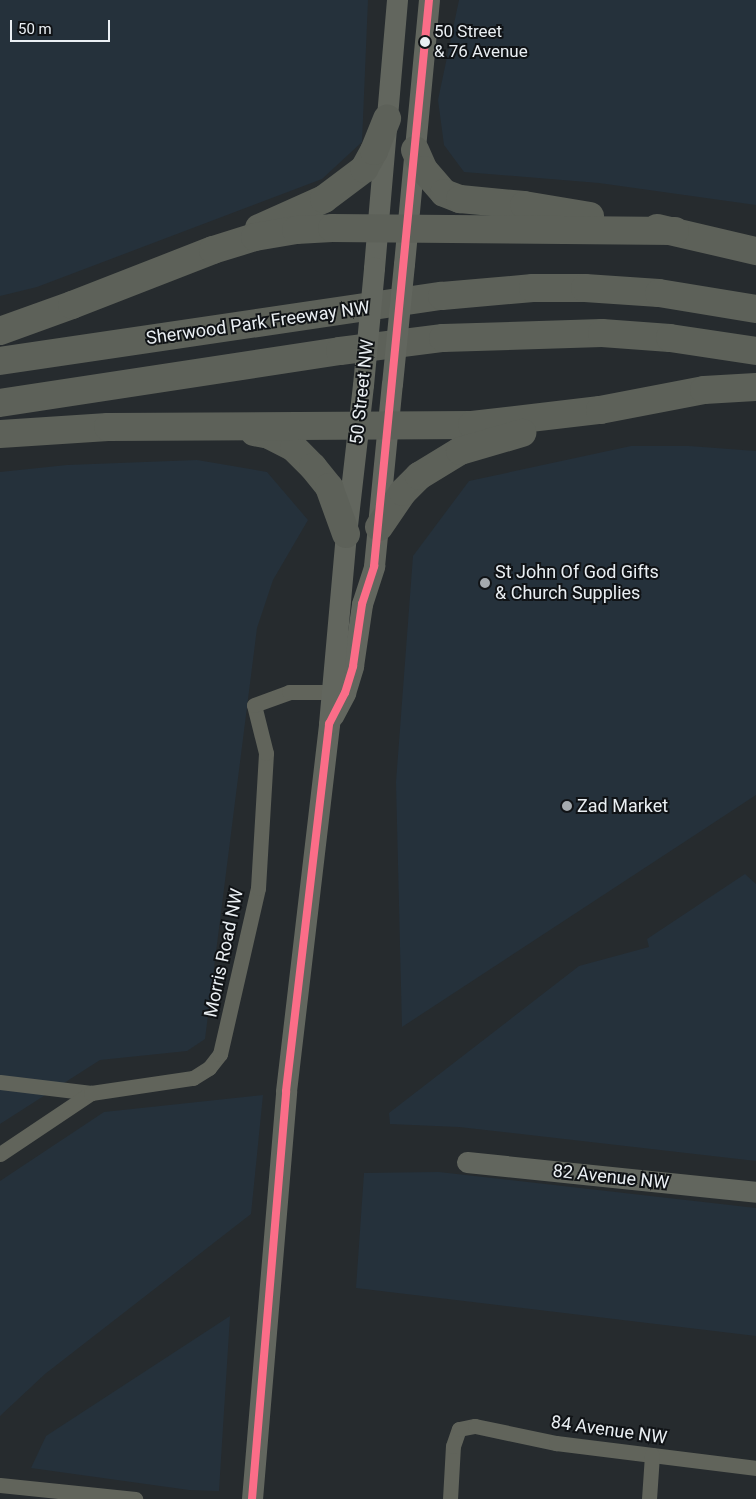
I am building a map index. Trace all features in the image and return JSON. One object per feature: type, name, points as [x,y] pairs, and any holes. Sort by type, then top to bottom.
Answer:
[{"type":"highway","points":[[213,250],[324,198],[343,186],[364,169],[374,151],[387,118]]},
{"type":"highway","points":[[414,150],[424,170],[437,187],[444,193],[460,199],[524,206],[675,230],[756,251]]},
{"type":"highway","points":[[0,331],[213,250],[255,237],[296,230],[332,228],[675,230]]},
{"type":"highway","name":"Sherwood Park Freeway NW","points":[[0,361],[442,296],[533,288],[585,288],[658,293],[756,309]]},
{"type":"highway","points":[[0,403],[340,351],[443,338],[602,333],[670,338],[756,351]]},
{"type":"highway","points":[[0,434],[108,427],[472,425],[569,414],[704,390],[756,387]]},
{"type":"highway","points":[[379,527],[403,492],[419,476],[449,457],[460,451],[533,429],[569,414]]},
{"type":"highway","points":[[231,426],[269,435],[294,448],[329,487],[346,534]]},
{"type":"main road","name":"50 Street NW","points":[[338,692],[353,666],[362,604],[374,566],[389,425],[428,0]]},
{"type":"main road","points":[[426,30],[440,0]]},
{"type":"main road","name":"50 Street NW","points":[[252,1499],[286,1091],[329,724],[338,692],[346,534],[363,385],[397,2]]},
{"type":"main road","name":"82 Avenue NW","points":[[467,1162],[756,1192]]},
{"type":"street","name":"Morris Road NW","points":[[0,1154],[91,1093],[193,1078],[208,1068],[220,1054],[258,888],[266,753],[254,705],[289,692],[338,692]]},
{"type":"street","points":[[0,1082],[91,1093]]},
{"type":"street","name":"84 Avenue NW","points":[[450,1499],[453,1446],[459,1430],[475,1426],[556,1443],[756,1468]]},
{"type":"street","points":[[649,1499],[652,1455]]},
{"type":"street","points":[[0,1485],[134,1499]]},
{"type":"shaded area","points":[[0,0],[368,0],[362,142],[322,179],[37,287],[0,296]]},
{"type":"shaded area","points":[[459,0],[756,0],[756,205],[599,183],[464,172],[444,145],[438,100]]},
{"type":"shaded area","points":[[631,446],[689,446],[756,451],[756,795],[402,1027],[396,782],[413,556],[469,481]]},
{"type":"shaded area","points":[[197,460],[267,472],[308,520],[273,580],[257,628],[205,1039],[187,1051],[100,1060],[0,1124],[0,472],[67,465]]},
{"type":"shaded area","points":[[745,874],[756,884],[756,1161],[459,1127],[390,1124],[389,1113],[579,966],[649,947],[647,939]]},
{"type":"shaded area","points":[[263,1095],[251,1214],[45,1374],[0,1416],[0,1181],[104,1112]]},
{"type":"shaded area","points":[[439,1172],[756,1208],[756,1336],[356,1288],[364,1173]]},
{"type":"shaded area","points":[[230,1316],[219,1491],[189,1490],[31,1468],[46,1436]]},
{"type":"transit line","points":[[252,1499],[286,1091],[329,724],[345,693],[353,666],[362,604],[374,566],[429,0]]},
{"type":"place","name":"50 Street & 76 Avenue","points":[[425,42]]},
{"type":"place","name":"St John Of God Gifts & Church Supplies","points":[[485,583]]},
{"type":"place","name":"Zad Market","points":[[567,806]]}]
